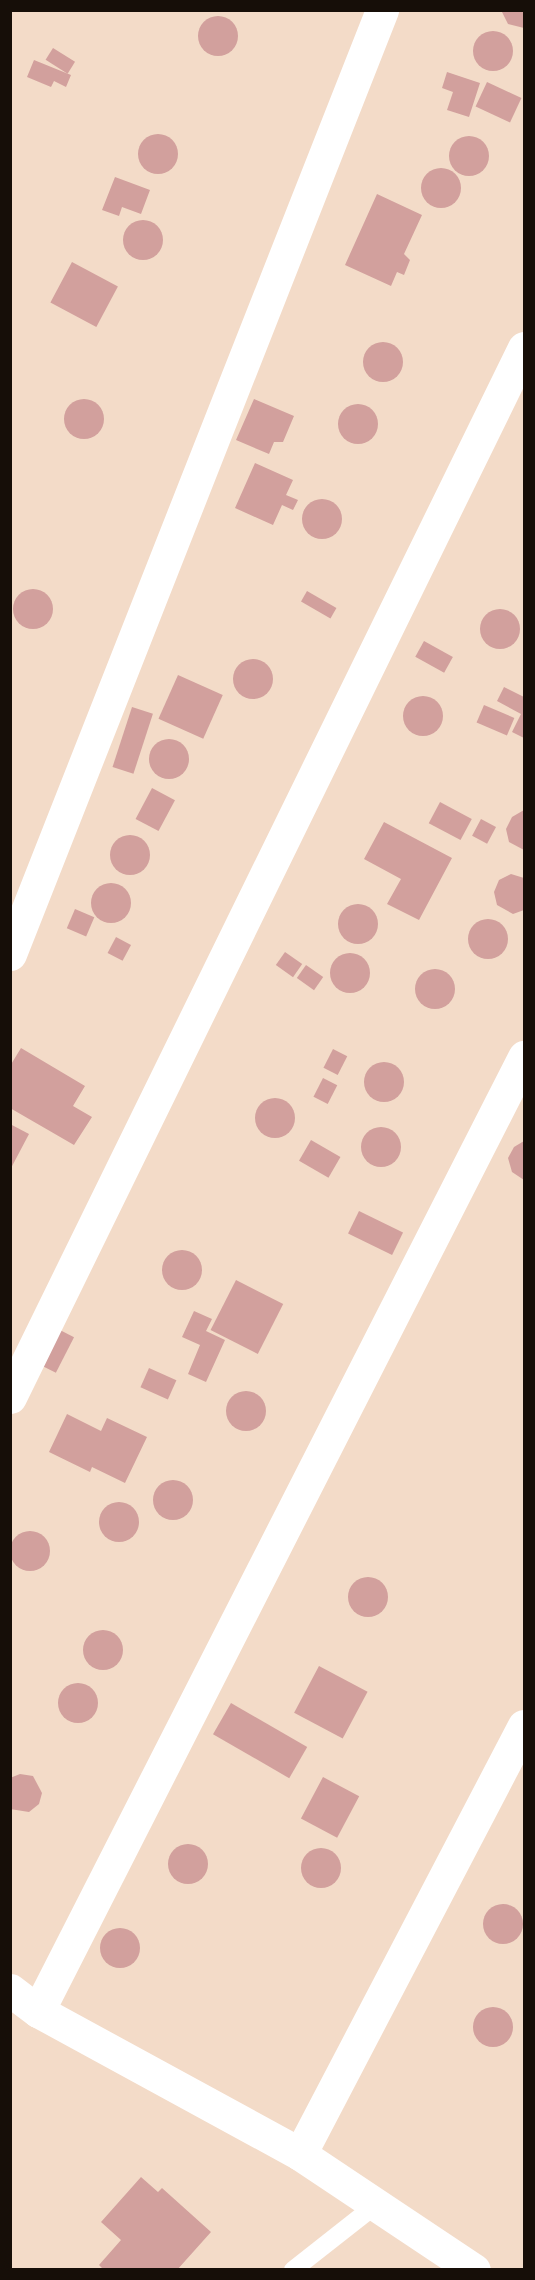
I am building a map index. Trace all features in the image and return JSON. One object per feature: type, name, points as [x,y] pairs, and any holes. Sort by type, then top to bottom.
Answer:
[{"type":"street","points":[[10,954],[382,10]]},
{"type":"street","points":[[10,1397],[525,348]]},
{"type":"street","points":[[38,2011],[525,1057]]},
{"type":"street","points":[[300,2154],[525,1726]]},
{"type":"street","points":[[10,1990],[38,2011],[300,2154],[474,2270]]},
{"type":"lane","points":[[293,2270],[377,2204]]},
{"type":"building","points":[[501,10],[524,10],[524,28],[508,24]]},
{"type":"building","points":[[218,16],[232,22],[238,36],[232,50],[218,56],[204,50],[198,36],[204,22]]},
{"type":"building","points":[[493,31],[507,37],[513,51],[507,65],[493,71],[479,65],[473,51],[479,37]]},
{"type":"building","points":[[53,48],[75,62],[68,74],[46,60]]},
{"type":"building","points":[[34,60],[71,75],[66,87],[54,81],[51,87],[27,77]]},
{"type":"building","points":[[447,72],[480,83],[469,117],[447,110],[453,92],[442,88]]},
{"type":"building","points":[[487,82],[521,98],[510,123],[476,106]]},
{"type":"building","points":[[158,134],[172,140],[178,154],[172,168],[158,174],[144,168],[138,154],[144,140]]},
{"type":"building","points":[[469,136],[483,142],[489,156],[483,170],[469,176],[455,170],[449,156],[455,142]]},
{"type":"building","points":[[441,168],[455,174],[461,188],[455,202],[441,208],[427,202],[421,188],[427,174]]},
{"type":"building","points":[[115,177],[150,190],[141,214],[122,207],[119,216],[102,210]]},
{"type":"building","points":[[377,194],[422,215],[404,254],[410,260],[404,275],[397,272],[391,286],[345,265]]},
{"type":"building","points":[[143,220],[157,226],[163,240],[157,254],[143,260],[129,254],[123,240],[129,226]]},
{"type":"building","points":[[72,262],[118,286],[96,327],[50,303]]},
{"type":"building","points":[[383,342],[397,348],[403,362],[397,376],[383,382],[369,376],[363,362],[369,348]]},
{"type":"building","points":[[84,399],[98,405],[104,419],[98,433],[84,439],[70,433],[64,419],[70,405]]},
{"type":"building","points":[[254,399],[294,416],[283,442],[274,442],[269,454],[236,440]]},
{"type":"building","points":[[358,404],[372,410],[378,424],[372,438],[358,444],[344,438],[338,424],[344,410]]},
{"type":"building","points":[[255,463],[293,480],[286,495],[298,500],[293,510],[282,505],[273,525],[235,508]]},
{"type":"building","points":[[322,499],[336,505],[342,519],[336,533],[322,539],[308,533],[302,519],[308,505]]},
{"type":"building","points":[[33,589],[47,595],[53,609],[47,623],[33,629],[19,623],[13,609],[19,595]]},
{"type":"building","points":[[307,591],[336,608],[330,618],[301,601]]},
{"type":"building","points":[[500,609],[514,615],[520,629],[514,643],[500,649],[486,643],[480,629],[486,615]]},
{"type":"building","points":[[424,641],[453,657],[444,673],[415,657]]},
{"type":"building","points":[[253,659],[267,665],[273,679],[267,693],[253,699],[239,693],[233,679],[239,665]]},
{"type":"building","points":[[178,675],[223,695],[203,739],[158,719]]},
{"type":"building","points":[[504,687],[524,697],[524,738],[512,732],[521,714],[497,701]]},
{"type":"building","points":[[423,696],[437,702],[443,716],[437,730],[423,736],[409,730],[403,716],[409,702]]},
{"type":"building","points":[[484,705],[514,718],[507,735],[477,722]]},
{"type":"building","points":[[132,707],[153,714],[133,774],[113,767]]},
{"type":"building","points":[[169,739],[183,745],[189,759],[183,773],[169,779],[155,773],[149,759],[155,745]]},
{"type":"building","points":[[152,788],[175,800],[159,831],[136,819]]},
{"type":"building","points":[[440,802],[472,819],[461,840],[429,823]]},
{"type":"building","points":[[524,810],[524,850],[509,842],[506,829],[512,817]]},
{"type":"building","points":[[481,819],[496,827],[487,844],[472,836]]},
{"type":"building","points":[[384,822],[452,858],[419,920],[387,904],[401,879],[364,859]]},
{"type":"building","points":[[130,835],[144,841],[150,855],[144,869],[130,875],[116,869],[110,855],[116,841]]},
{"type":"building","points":[[511,874],[524,878],[524,910],[513,914],[497,905],[494,892],[499,880]]},
{"type":"building","points":[[111,883],[125,889],[131,903],[125,917],[111,923],[97,917],[91,903],[97,889]]},
{"type":"building","points":[[358,904],[372,910],[378,924],[372,938],[358,944],[344,938],[338,924],[344,910]]},
{"type":"building","points":[[75,909],[94,917],[86,937],[67,928]]},
{"type":"building","points":[[488,919],[502,925],[508,939],[502,953],[488,959],[474,953],[468,939],[474,925]]},
{"type":"building","points":[[116,937],[131,945],[123,961],[108,953]]},
{"type":"building","points":[[285,952],[302,964],[293,977],[276,965]]},
{"type":"building","points":[[350,953],[364,959],[370,973],[364,987],[350,993],[336,987],[330,973],[336,959]]},
{"type":"building","points":[[306,965],[323,977],[314,990],[297,978]]},
{"type":"building","points":[[435,969],[449,975],[455,989],[449,1003],[435,1009],[421,1003],[415,989],[421,975]]},
{"type":"building","points":[[21,1048],[85,1086],[73,1106],[92,1117],[74,1145],[10,1108],[10,1066]]},
{"type":"building","points":[[333,1049],[347,1056],[338,1075],[323,1068]]},
{"type":"building","points":[[384,1062],[398,1068],[404,1082],[398,1096],[384,1102],[370,1096],[364,1082],[370,1068]]},
{"type":"building","points":[[323,1078],[337,1085],[328,1104],[313,1097]]},
{"type":"building","points":[[275,1098],[289,1104],[295,1118],[289,1132],[275,1138],[261,1132],[255,1118],[261,1104]]},
{"type":"building","points":[[10,1124],[29,1134],[10,1170]]},
{"type":"building","points":[[381,1127],[395,1133],[401,1147],[395,1161],[381,1167],[367,1161],[361,1147],[367,1133]]},
{"type":"building","points":[[311,1140],[340,1157],[328,1178],[299,1161]]},
{"type":"building","points":[[524,1141],[524,1180],[512,1172],[508,1158],[514,1147]]},
{"type":"building","points":[[359,1211],[403,1232],[392,1255],[348,1233]]},
{"type":"building","points":[[182,1250],[196,1256],[202,1270],[196,1284],[182,1290],[168,1284],[162,1270],[168,1256]]},
{"type":"building","points":[[236,1280],[283,1304],[258,1354],[211,1330]]},
{"type":"building","points":[[194,1311],[212,1319],[206,1331],[225,1340],[206,1382],[188,1374],[200,1345],[182,1337]]},
{"type":"building","points":[[58,1329],[74,1337],[56,1373],[40,1365]]},
{"type":"building","points":[[149,1368],[176,1380],[168,1399],[140,1387]]},
{"type":"building","points":[[246,1391],[260,1397],[266,1411],[260,1425],[246,1431],[232,1425],[226,1411],[232,1397]]},
{"type":"building","points":[[67,1414],[101,1431],[107,1418],[147,1437],[125,1483],[92,1467],[90,1472],[49,1452]]},
{"type":"building","points":[[173,1480],[187,1486],[193,1500],[187,1514],[173,1520],[159,1514],[153,1500],[159,1486]]},
{"type":"building","points":[[119,1502],[133,1508],[139,1522],[133,1536],[119,1542],[105,1536],[99,1522],[105,1508]]},
{"type":"building","points":[[30,1531],[44,1537],[50,1551],[44,1565],[30,1571],[16,1565],[10,1551],[16,1537]]},
{"type":"building","points":[[368,1577],[382,1583],[388,1597],[382,1611],[368,1617],[354,1611],[348,1597],[354,1583]]},
{"type":"building","points":[[103,1630],[117,1636],[123,1650],[117,1664],[103,1670],[89,1664],[83,1650],[89,1636]]},
{"type":"building","points":[[319,1666],[368,1692],[343,1739],[294,1713]]},
{"type":"building","points":[[78,1683],[92,1689],[98,1703],[92,1717],[78,1723],[64,1717],[58,1703],[64,1689]]},
{"type":"building","points":[[231,1703],[307,1747],[289,1778],[213,1734]]},
{"type":"building","points":[[20,1774],[33,1776],[42,1793],[39,1804],[29,1812],[10,1809],[10,1778]]},
{"type":"building","points":[[323,1777],[359,1796],[337,1838],[301,1818]]},
{"type":"building","points":[[188,1844],[202,1850],[208,1864],[202,1878],[188,1884],[174,1878],[168,1864],[174,1850]]},
{"type":"building","points":[[321,1848],[335,1854],[341,1868],[335,1882],[321,1888],[307,1882],[301,1868],[307,1854]]},
{"type":"building","points":[[503,1904],[517,1910],[523,1924],[517,1938],[503,1944],[489,1938],[483,1924],[489,1910]]},
{"type":"building","points":[[120,1928],[134,1934],[140,1948],[134,1962],[120,1968],[106,1962],[100,1948],[106,1934]]},
{"type":"building","points":[[493,2007],[507,2013],[513,2027],[507,2041],[493,2047],[479,2041],[473,2027],[479,2013]]},
{"type":"building","points":[[141,2177],[158,2192],[162,2188],[211,2232],[177,2270],[104,2270],[99,2265],[121,2240],[101,2222]]}]
